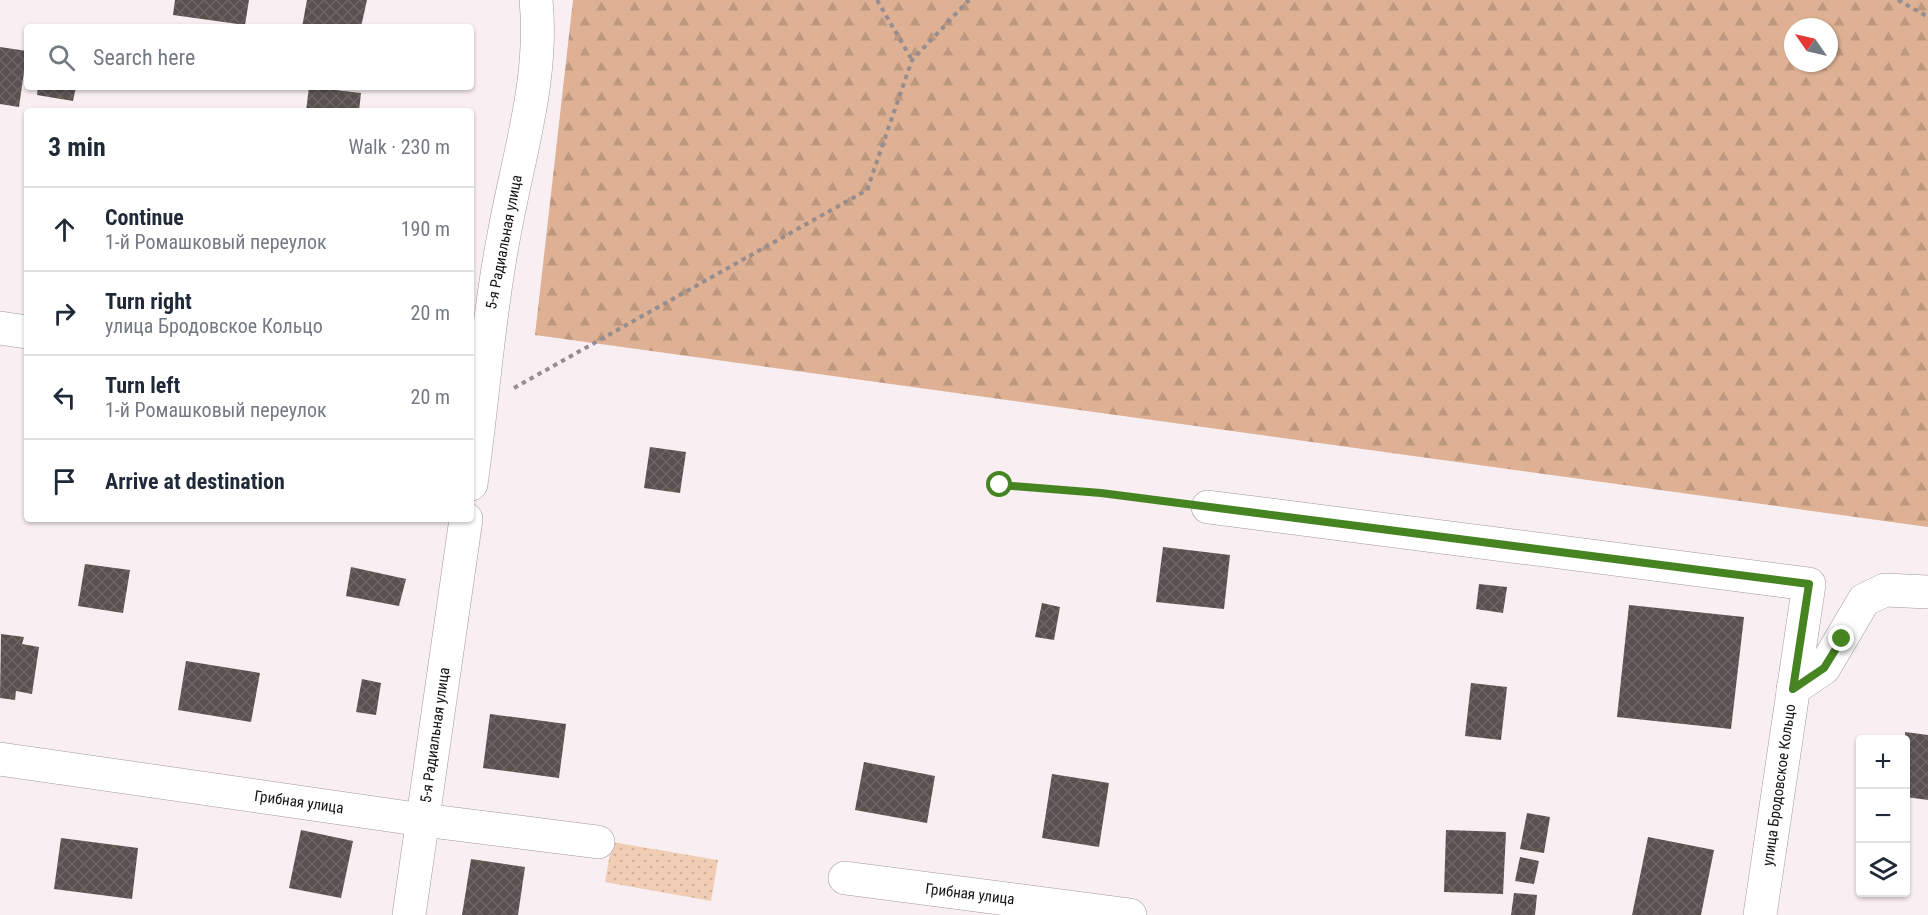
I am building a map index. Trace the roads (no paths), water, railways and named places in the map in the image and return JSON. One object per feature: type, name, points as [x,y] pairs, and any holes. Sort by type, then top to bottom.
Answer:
[{"type":"street","name":"5-я Радиальная улица","points":[[474,444],[477,405],[496,279],[532,99],[539,24],[536,0]]},
{"type":"street","points":[[0,328],[24,332]]},
{"type":"street","name":"улица Бродовское Кольцо","points":[[1208,507],[1809,584],[1760,915]]},
{"type":"street","name":"5-я Радиальная улица","points":[[410,915],[466,522]]},
{"type":"street","points":[[1793,689],[1824,668],[1864,600],[1885,590],[1928,592]]},
{"type":"street","name":"Грибная улица","points":[[0,759],[423,820],[598,842]]},
{"type":"street","name":"Грибная улица","points":[[845,878],[1130,915]]}]
